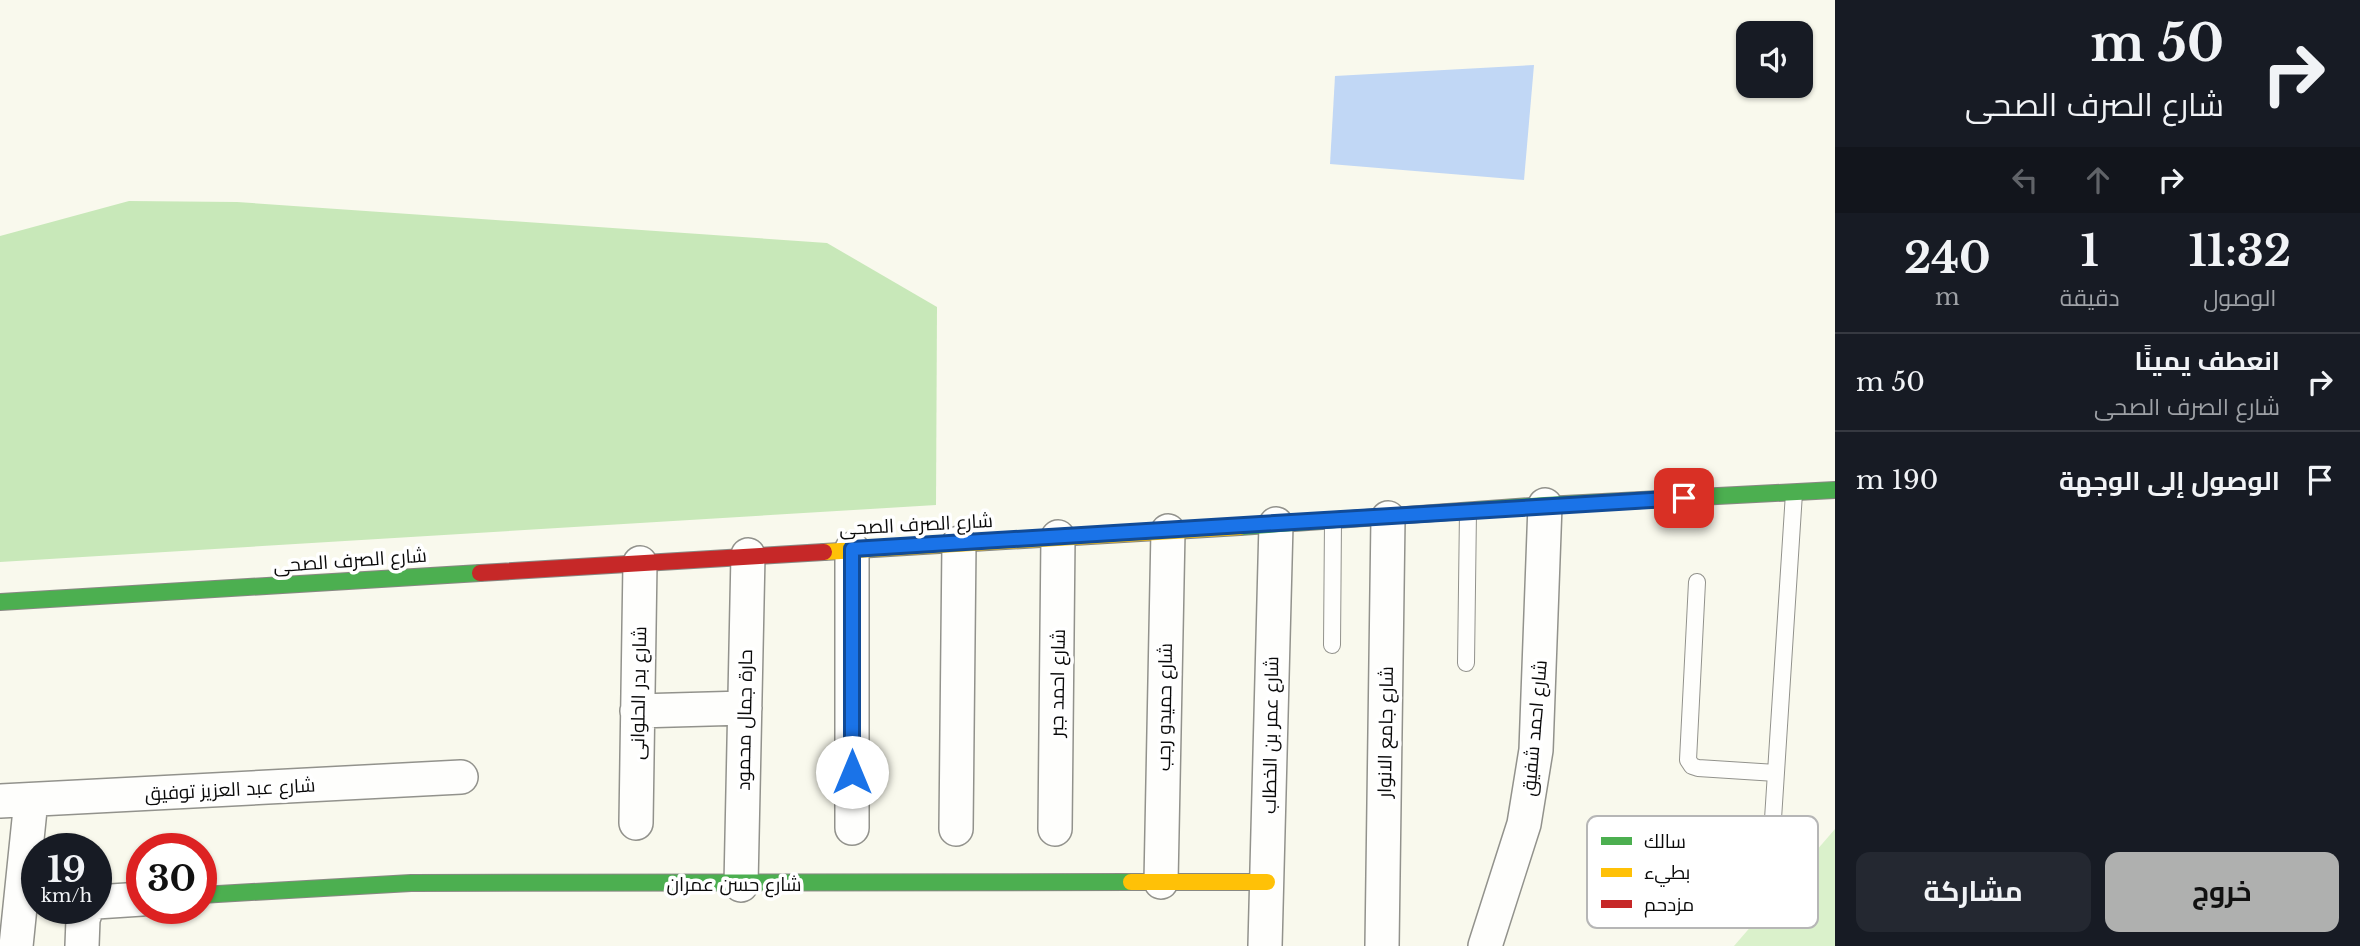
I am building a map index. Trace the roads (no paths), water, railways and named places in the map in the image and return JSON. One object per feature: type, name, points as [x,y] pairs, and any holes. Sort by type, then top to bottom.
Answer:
[{"type":"street","name":"شارع الصرف الصحى","points":[[0,602],[1388,518],[1545,505],[1835,490]]},
{"type":"street","name":"شارع احمد شفيق","points":[[1485,946],[1524,824],[1536,750],[1545,505]]},
{"type":"street","name":"شارع جامع الانوار","points":[[1382,946],[1388,518]]},
{"type":"street","name":"شارع عمر بن الخطاب","points":[[1265,946],[1276,524]]},
{"type":"street","name":"شارع حميدو رجب","points":[[1161,883],[1168,531]]},
{"type":"street","name":"شارع احمد جبر","points":[[1055,829],[1058,537]]},
{"type":"street","points":[[956,829],[959,543]]},
{"type":"street","points":[[852,549],[852,828]]},
{"type":"street","name":"حارة جمال محمود","points":[[741,884],[748,555]]},
{"type":"street","name":"شارع بدر الحلوانى","points":[[636,823],[640,563]]},
{"type":"street","points":[[637,711],[745,708]]},
{"type":"street","name":"شارع عبد العزيز توفيق","points":[[16,801],[461,777]]},
{"type":"street","points":[[16,801],[16,946]]},
{"type":"street","name":"شارع حسن عمران","points":[[217,894],[411,883],[1266,882]]},
{"type":"street","points":[[82,946],[83,924]]},
{"type":"lane","points":[[1773,816],[1794,492]]},
{"type":"lane","points":[[1466,663],[1468,511]]},
{"type":"lane","points":[[1332,645],[1333,521]]},
{"type":"lane","points":[[1697,582],[1688,760],[1692,766],[1698,768],[1776,773]]},
{"type":"water","points":[[1534,65],[1524,180],[1330,164],[1335,76]]}]
